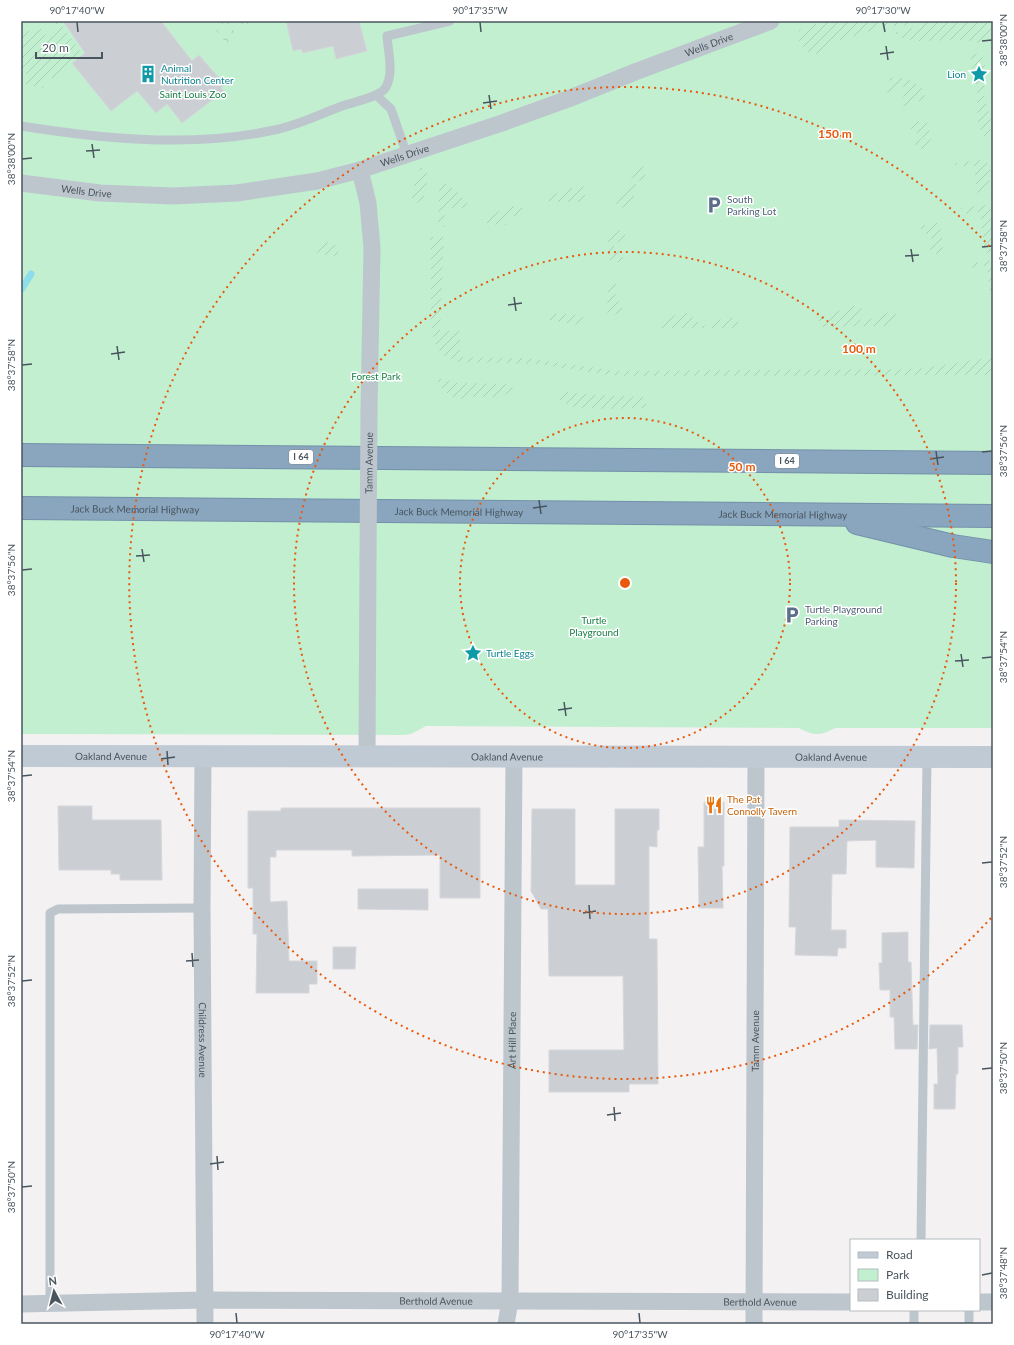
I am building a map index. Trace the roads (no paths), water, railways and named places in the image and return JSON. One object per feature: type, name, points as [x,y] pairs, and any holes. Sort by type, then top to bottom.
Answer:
[{"type":"highway","name":"I 64","points":[[21,455],[993,463]]},
{"type":"highway","name":"Jack Buck Memorial Highway","points":[[21,508],[993,516]]},
{"type":"highway","points":[[826,515],[887,532],[953,546],[993,552]]},
{"type":"street","name":"Wells Drive","points":[[21,183],[69,190],[135,196],[202,195],[260,191],[317,181],[360,170],[502,124],[771,21]]},
{"type":"street","name":"Tamm Avenue","points":[[360,170],[368,203],[371,242],[367,757]]},
{"type":"street","name":"Oakland Avenue","points":[[21,756],[993,758]]},
{"type":"street","name":"Childress Avenue","points":[[203,756],[202,908],[205,1324]]},
{"type":"street","name":"Art Hill Place","points":[[506,1324],[510,1301],[514,757]]},
{"type":"street","name":"Tamm Avenue","points":[[754,1324],[756,758]]},
{"type":"street","name":"Berthold Avenue","points":[[21,1304],[205,1300],[850,1302]]},
{"type":"street","points":[[980,1302],[993,1302]]},
{"type":"lane","points":[[21,126],[99,136],[193,141],[244,135],[286,127],[323,112],[376,95],[386,88],[389,78],[387,36],[450,21]]},
{"type":"lane","points":[[376,95],[391,109],[407,155]]},
{"type":"lane","points":[[921,1239],[927,758]]},
{"type":"lane","points":[[50,1304],[50,913],[58,909],[202,908]]},
{"type":"lane","points":[[914,1311],[914,1324]]},
{"type":"lane","points":[[969,1311],[969,1324]]},
{"type":"waterway","points":[[21,290],[31,274]]},
{"type":"place","name":"Animal Nutrition Center","points":[[148,74]]},
{"type":"place","name":"Lion","points":[[979,74]]},
{"type":"place","name":"South Parking Lot","points":[[714,205]]},
{"type":"place","name":"Turtle Playground Parking","points":[[792,615]]},
{"type":"place","name":"Turtle Eggs","points":[[473,653]]},
{"type":"place","name":"The Pat Connolly Tavern","points":[[714,805]]},
{"type":"park label","name":"Saint Louis Zoo","points":[[193,94]]},
{"type":"park label","name":"Forest Park","points":[[376,376]]},
{"type":"park label","name":"Turtle Playground","points":[[594,626]]}]
